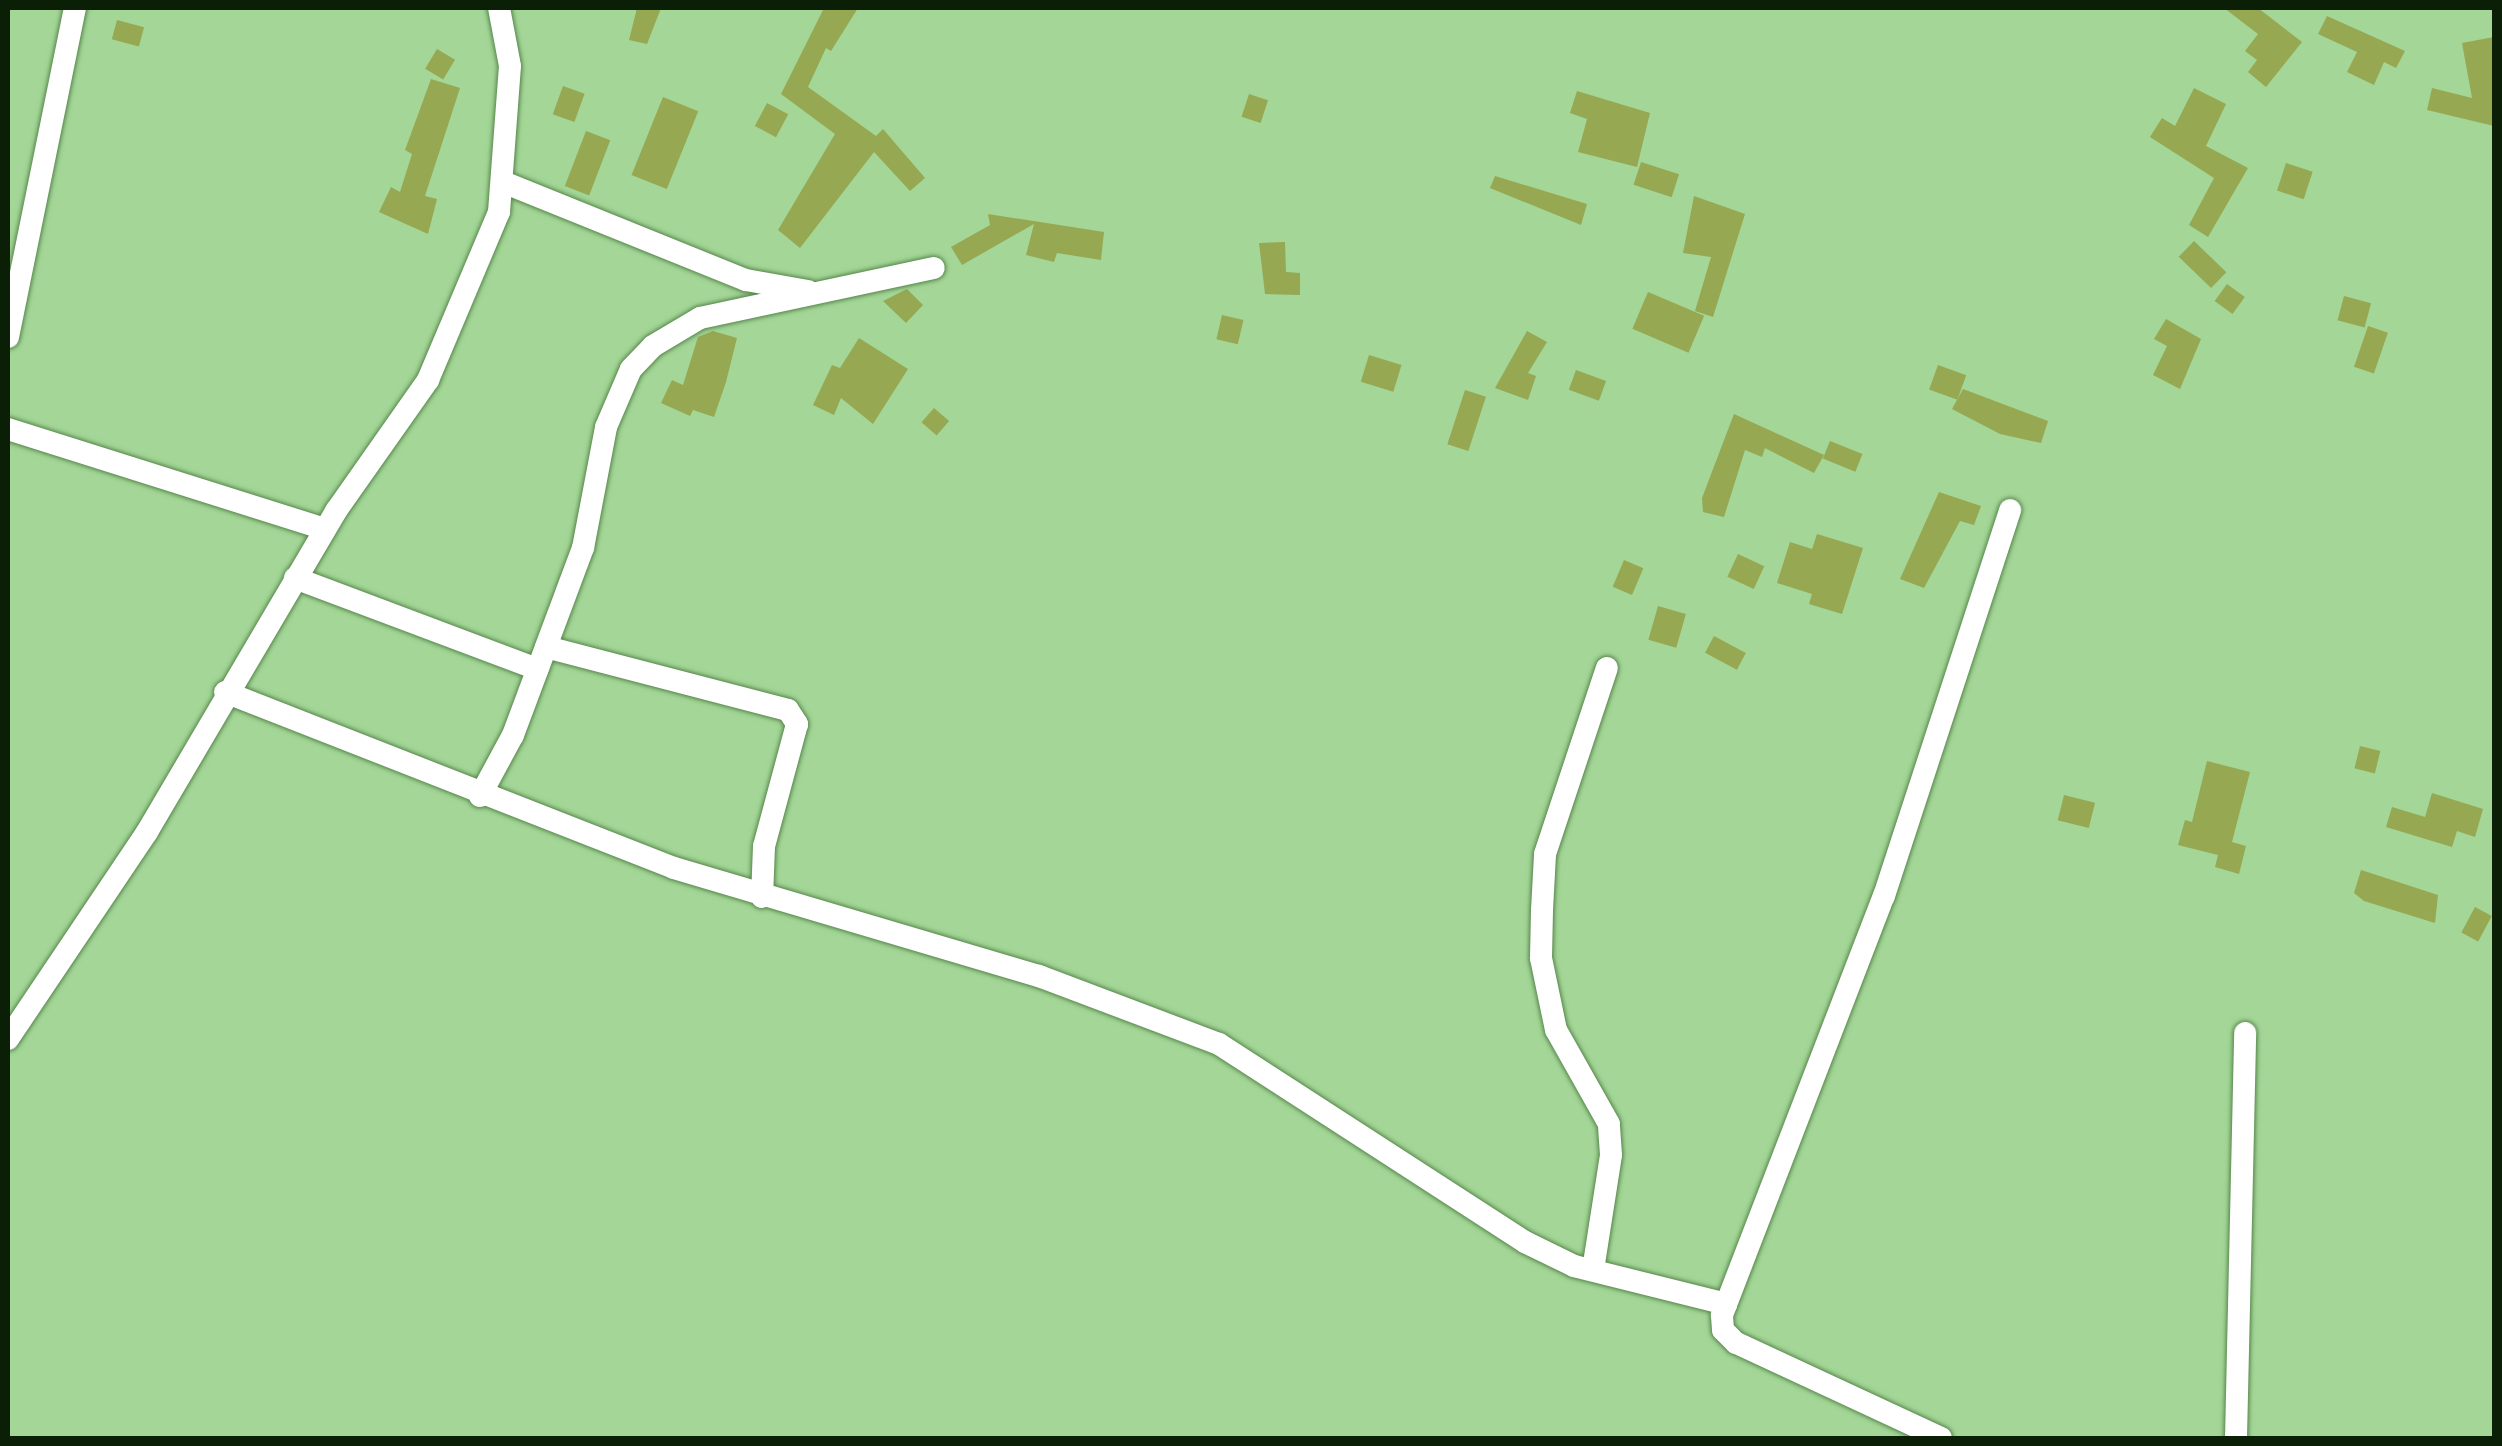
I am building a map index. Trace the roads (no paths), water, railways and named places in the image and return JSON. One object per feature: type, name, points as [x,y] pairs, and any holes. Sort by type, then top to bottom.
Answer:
[{"type":"street","points":[[8,337],[75,8]]},
{"type":"street","points":[[8,1039],[147,832],[324,529],[428,380],[499,212],[510,66],[499,8]]},
{"type":"street","points":[[504,182],[746,280],[821,293]]},
{"type":"street","points":[[480,796],[537,669],[583,548],[606,428],[630,369],[653,346],[700,318],[934,268]]},
{"type":"street","points":[[8,428],[324,529]]},
{"type":"street","points":[[1941,1438],[1736,1343],[1722,1330],[1726,1304],[1884,896],[2010,510]]},
{"type":"street","points":[[295,578],[537,669]]},
{"type":"street","points":[[546,646],[788,710],[796,724],[764,846],[762,897]]},
{"type":"street","points":[[1593,1270],[1611,1155],[1609,1124],[1556,1030],[1541,958],[1545,854],[1607,668]]},
{"type":"street","points":[[226,692],[480,796],[762,897],[1039,976],[1219,1044],[1525,1242],[1593,1270],[1726,1304]]},
{"type":"street","points":[[2236,1438],[2246,1033]]}]
